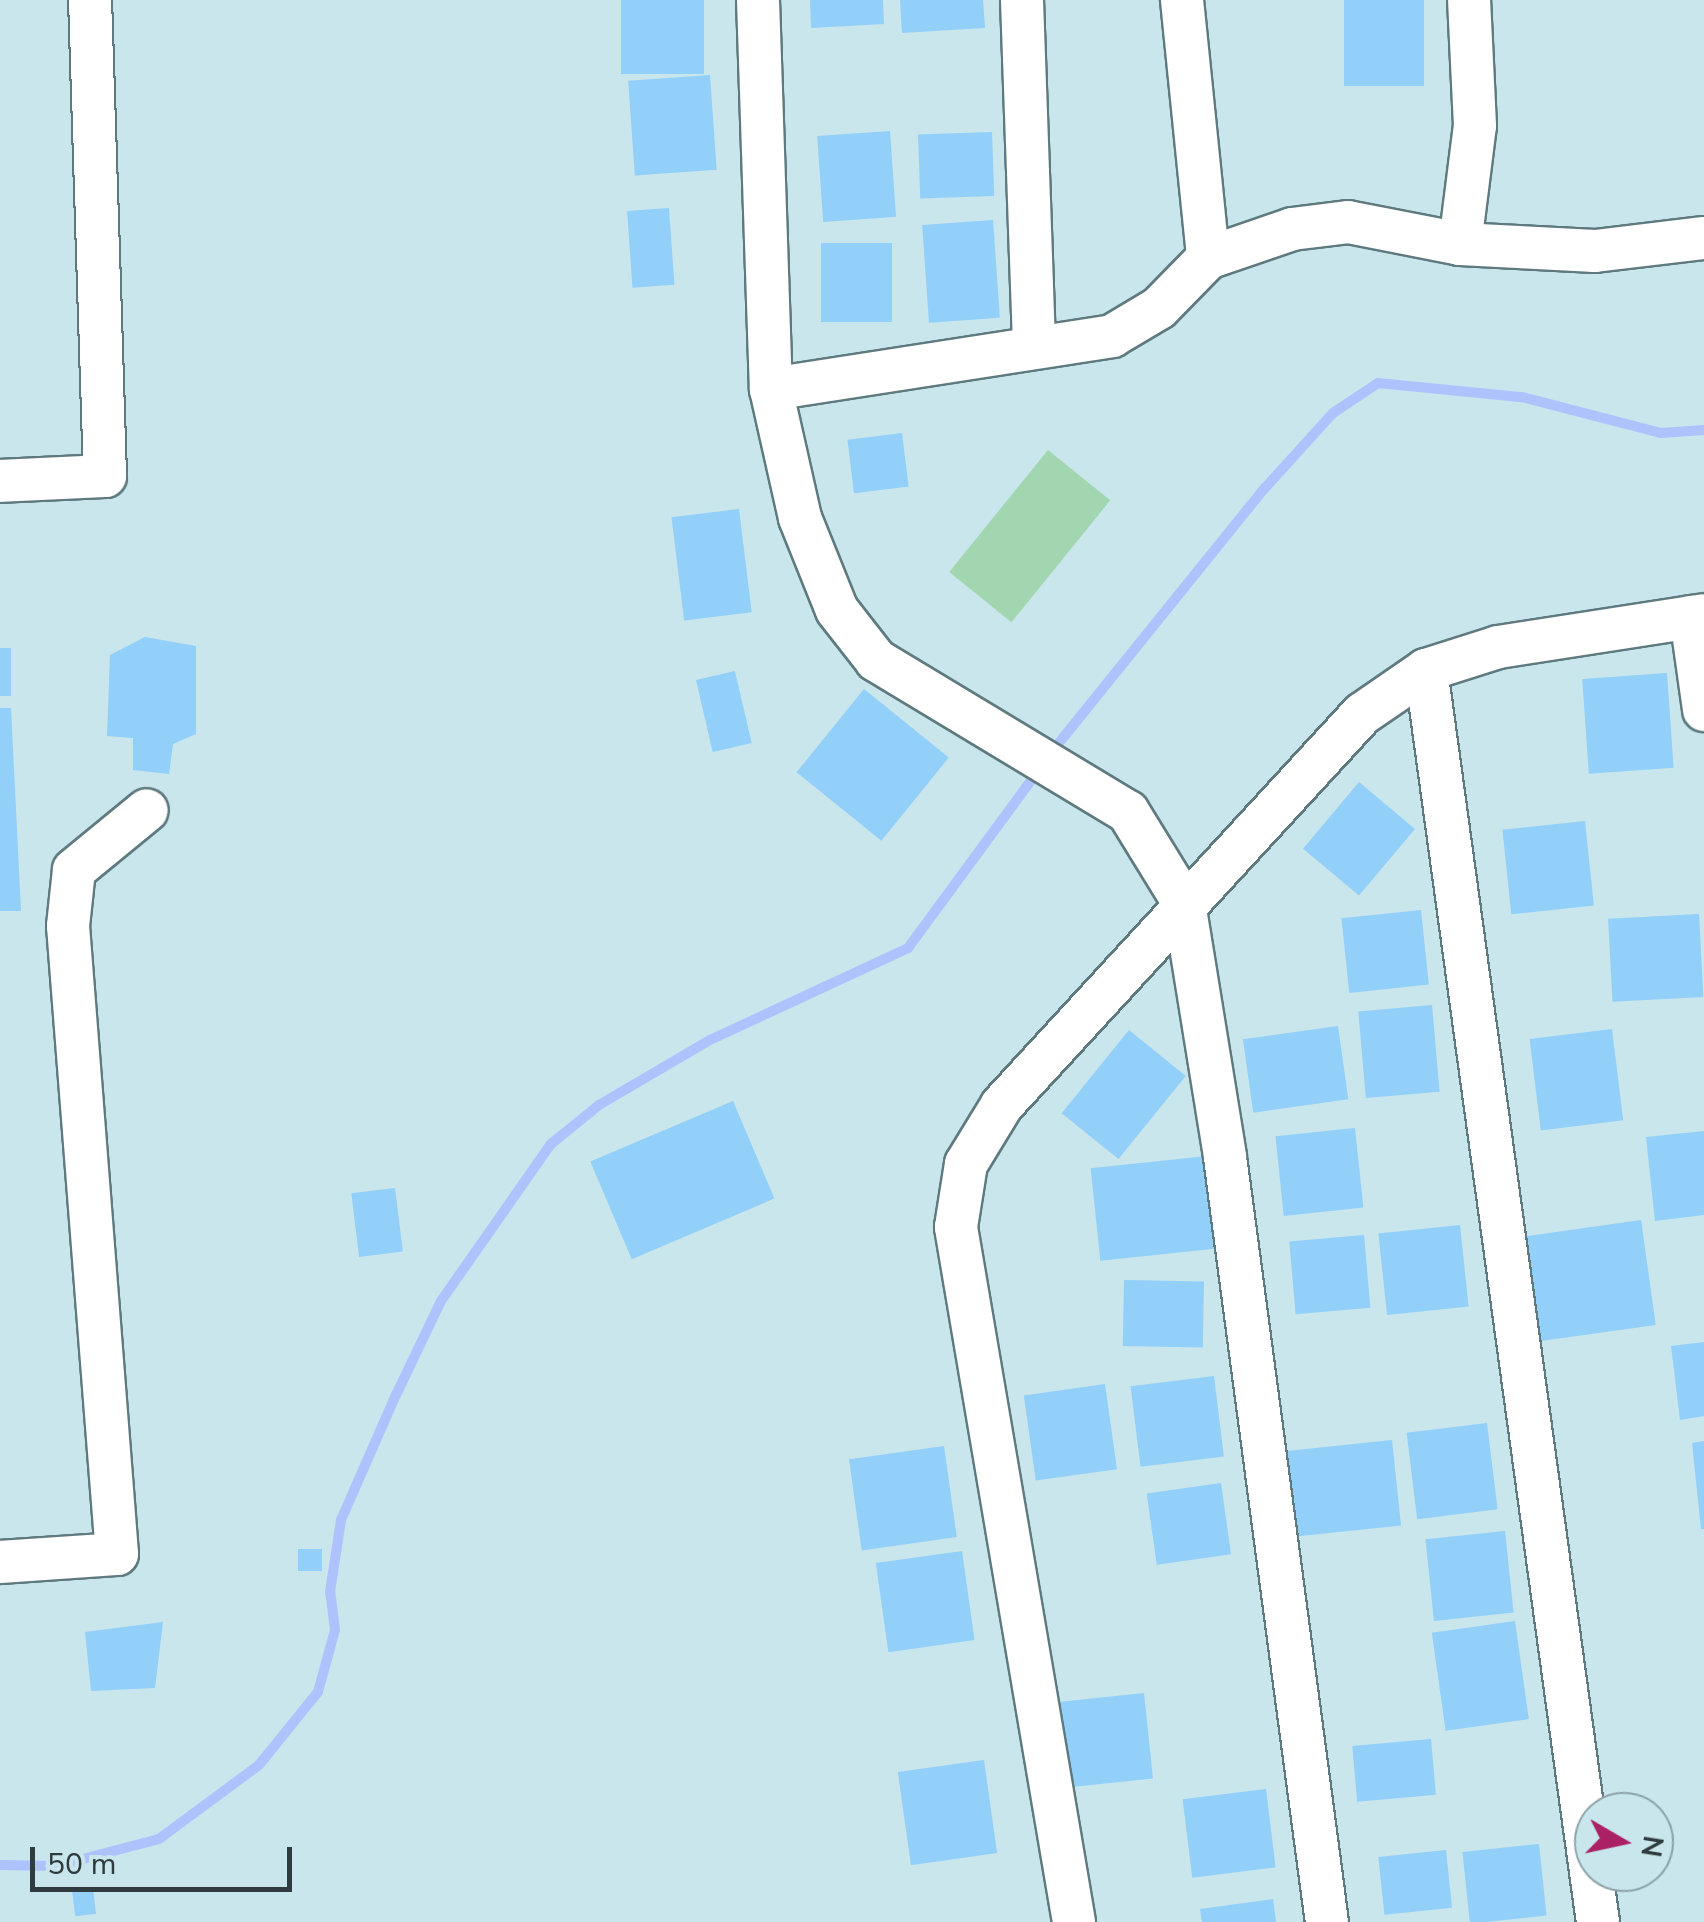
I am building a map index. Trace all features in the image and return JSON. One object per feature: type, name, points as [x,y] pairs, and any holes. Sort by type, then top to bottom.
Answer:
[{"type":"street","points":[[0,481],[105,476],[90,0]]},
{"type":"street","points":[[758,0],[771,389],[800,518],[837,610],[876,660],[1128,812],[1184,903],[1225,1157],[1327,1922]]},
{"type":"street","points":[[1022,0],[1034,345]]},
{"type":"street","points":[[1182,0],[1208,258]]},
{"type":"street","points":[[1460,244],[1475,126],[1469,0]]},
{"type":"street","points":[[771,389],[971,360],[1034,345],[1112,336],[1159,308],[1208,258],[1292,229],[1348,222],[1460,244],[1595,252],[1704,238]]},
{"type":"street","points":[[1074,1922],[956,1227],[966,1164],[1002,1106],[1184,903],[1362,714],[1426,670],[1498,647],[1697,616],[1704,710]]},
{"type":"street","points":[[1426,670],[1598,1922]]},
{"type":"street","points":[[0,1562],[118,1554],[68,926],[74,870],[147,810]]},
{"type":"green space","points":[[1048,450],[1110,500],[1011,622],[949,572]]},
{"type":"building","points":[[621,0],[704,0],[704,74],[621,74]]},
{"type":"building","points":[[810,0],[883,0],[884,24],[811,28]]},
{"type":"building","points":[[900,0],[983,0],[985,28],[902,33]]},
{"type":"building","points":[[1344,0],[1424,0],[1424,86],[1344,86]]},
{"type":"building","points":[[710,75],[717,170],[635,175],[628,81]]},
{"type":"building","points":[[890,131],[896,217],[823,222],[817,136]]},
{"type":"building","points":[[992,132],[994,196],[920,199],[918,135]]},
{"type":"building","points":[[669,208],[674,285],[632,288],[627,211]]},
{"type":"building","points":[[993,220],[1000,318],[929,323],[922,225]]},
{"type":"building","points":[[821,243],[892,243],[892,322],[821,322]]},
{"type":"building","points":[[902,433],[909,487],[854,493],[847,440]]},
{"type":"building","points":[[739,509],[752,612],[684,621],[672,517]]},
{"type":"building","points":[[145,637],[196,646],[196,734],[173,744],[169,774],[133,770],[133,738],[107,736],[110,655]]},
{"type":"building","points":[[0,648],[11,648],[11,696],[0,696]]},
{"type":"building","points":[[735,671],[752,743],[713,752],[696,680]]},
{"type":"building","points":[[1667,673],[1674,768],[1589,774],[1582,679]]},
{"type":"building","points":[[864,689],[949,758],[881,841],[797,772]]},
{"type":"building","points":[[0,708],[11,708],[21,911],[0,911]]},
{"type":"building","points":[[1359,782],[1415,829],[1359,896],[1303,849]]},
{"type":"building","points":[[1585,821],[1594,906],[1511,914],[1502,830]]},
{"type":"building","points":[[1421,910],[1429,985],[1349,993],[1341,918]]},
{"type":"building","points":[[1699,914],[1703,997],[1612,1002],[1608,919]]},
{"type":"building","points":[[1432,1005],[1440,1092],[1366,1098],[1358,1011]]},
{"type":"building","points":[[1338,1026],[1348,1099],[1253,1113],[1243,1039]]},
{"type":"building","points":[[1612,1029],[1623,1120],[1541,1130],[1530,1039]]},
{"type":"building","points":[[1129,1030],[1186,1076],[1118,1159],[1062,1113]]},
{"type":"building","points":[[733,1101],[774,1199],[632,1259],[590,1162]]},
{"type":"building","points":[[1355,1128],[1363,1208],[1284,1216],[1275,1136]]},
{"type":"building","points":[[1704,1131],[1704,1215],[1655,1221],[1646,1137]]},
{"type":"building","points":[[1207,1156],[1217,1248],[1100,1261],[1091,1168]]},
{"type":"building","points":[[395,1188],[403,1252],[359,1257],[351,1193]]},
{"type":"building","points":[[1641,1220],[1656,1325],[1541,1341],[1526,1236]]},
{"type":"building","points":[[1460,1225],[1469,1307],[1387,1315],[1378,1234]]},
{"type":"building","points":[[1364,1235],[1370,1308],[1296,1314],[1289,1242]]},
{"type":"building","points":[[1124,1280],[1204,1281],[1203,1347],[1123,1346]]},
{"type":"building","points":[[1704,1342],[1704,1416],[1680,1420],[1671,1346]]},
{"type":"building","points":[[1214,1376],[1224,1456],[1140,1467],[1131,1386]]},
{"type":"building","points":[[1105,1384],[1117,1469],[1036,1481],[1024,1395]]},
{"type":"building","points":[[1487,1423],[1498,1509],[1417,1519],[1407,1433]]},
{"type":"building","points":[[1392,1440],[1401,1526],[1294,1537],[1285,1451]]},
{"type":"building","points":[[1704,1441],[1704,1529],[1701,1529],[1692,1443]]},
{"type":"building","points":[[944,1446],[957,1537],[862,1550],[849,1459]]},
{"type":"building","points":[[1221,1483],[1231,1554],[1157,1565],[1147,1493]]},
{"type":"building","points":[[1505,1531],[1514,1613],[1434,1621],[1425,1539]]},
{"type":"building","points":[[298,1549],[322,1549],[322,1571],[298,1571]]},
{"type":"building","points":[[962,1551],[975,1640],[888,1652],[876,1563]]},
{"type":"building","points":[[1515,1621],[1529,1719],[1446,1731],[1432,1633]]},
{"type":"building","points":[[163,1622],[155,1688],[91,1691],[85,1632]]},
{"type":"building","points":[[1144,1693],[1153,1779],[1069,1787],[1060,1702]]},
{"type":"building","points":[[1431,1739],[1436,1795],[1357,1802],[1352,1746]]},
{"type":"building","points":[[984,1760],[997,1853],[911,1865],[898,1772]]},
{"type":"building","points":[[1266,1789],[1276,1867],[1192,1878],[1183,1799]]},
{"type":"building","points":[[1539,1844],[1547,1916],[1470,1922],[1462,1852]]},
{"type":"building","points":[[1446,1850],[1452,1908],[1384,1915],[1378,1857]]},
{"type":"building","points":[[93,1889],[96,1914],[75,1916],[72,1892]]},
{"type":"building","points":[[1273,1899],[1276,1922],[1202,1922],[1200,1909]]},
{"type":"waterway","points":[[1050,754],[1265,488],[1333,413],[1378,383],[1522,397],[1661,433],[1704,430]]},
{"type":"waterway","points":[[0,1865],[56,1866],[159,1839],[259,1765],[318,1692],[335,1630],[330,1592],[341,1520],[396,1395],[441,1301],[551,1144],[599,1105],[710,1040],[908,948],[1040,768]]}]
